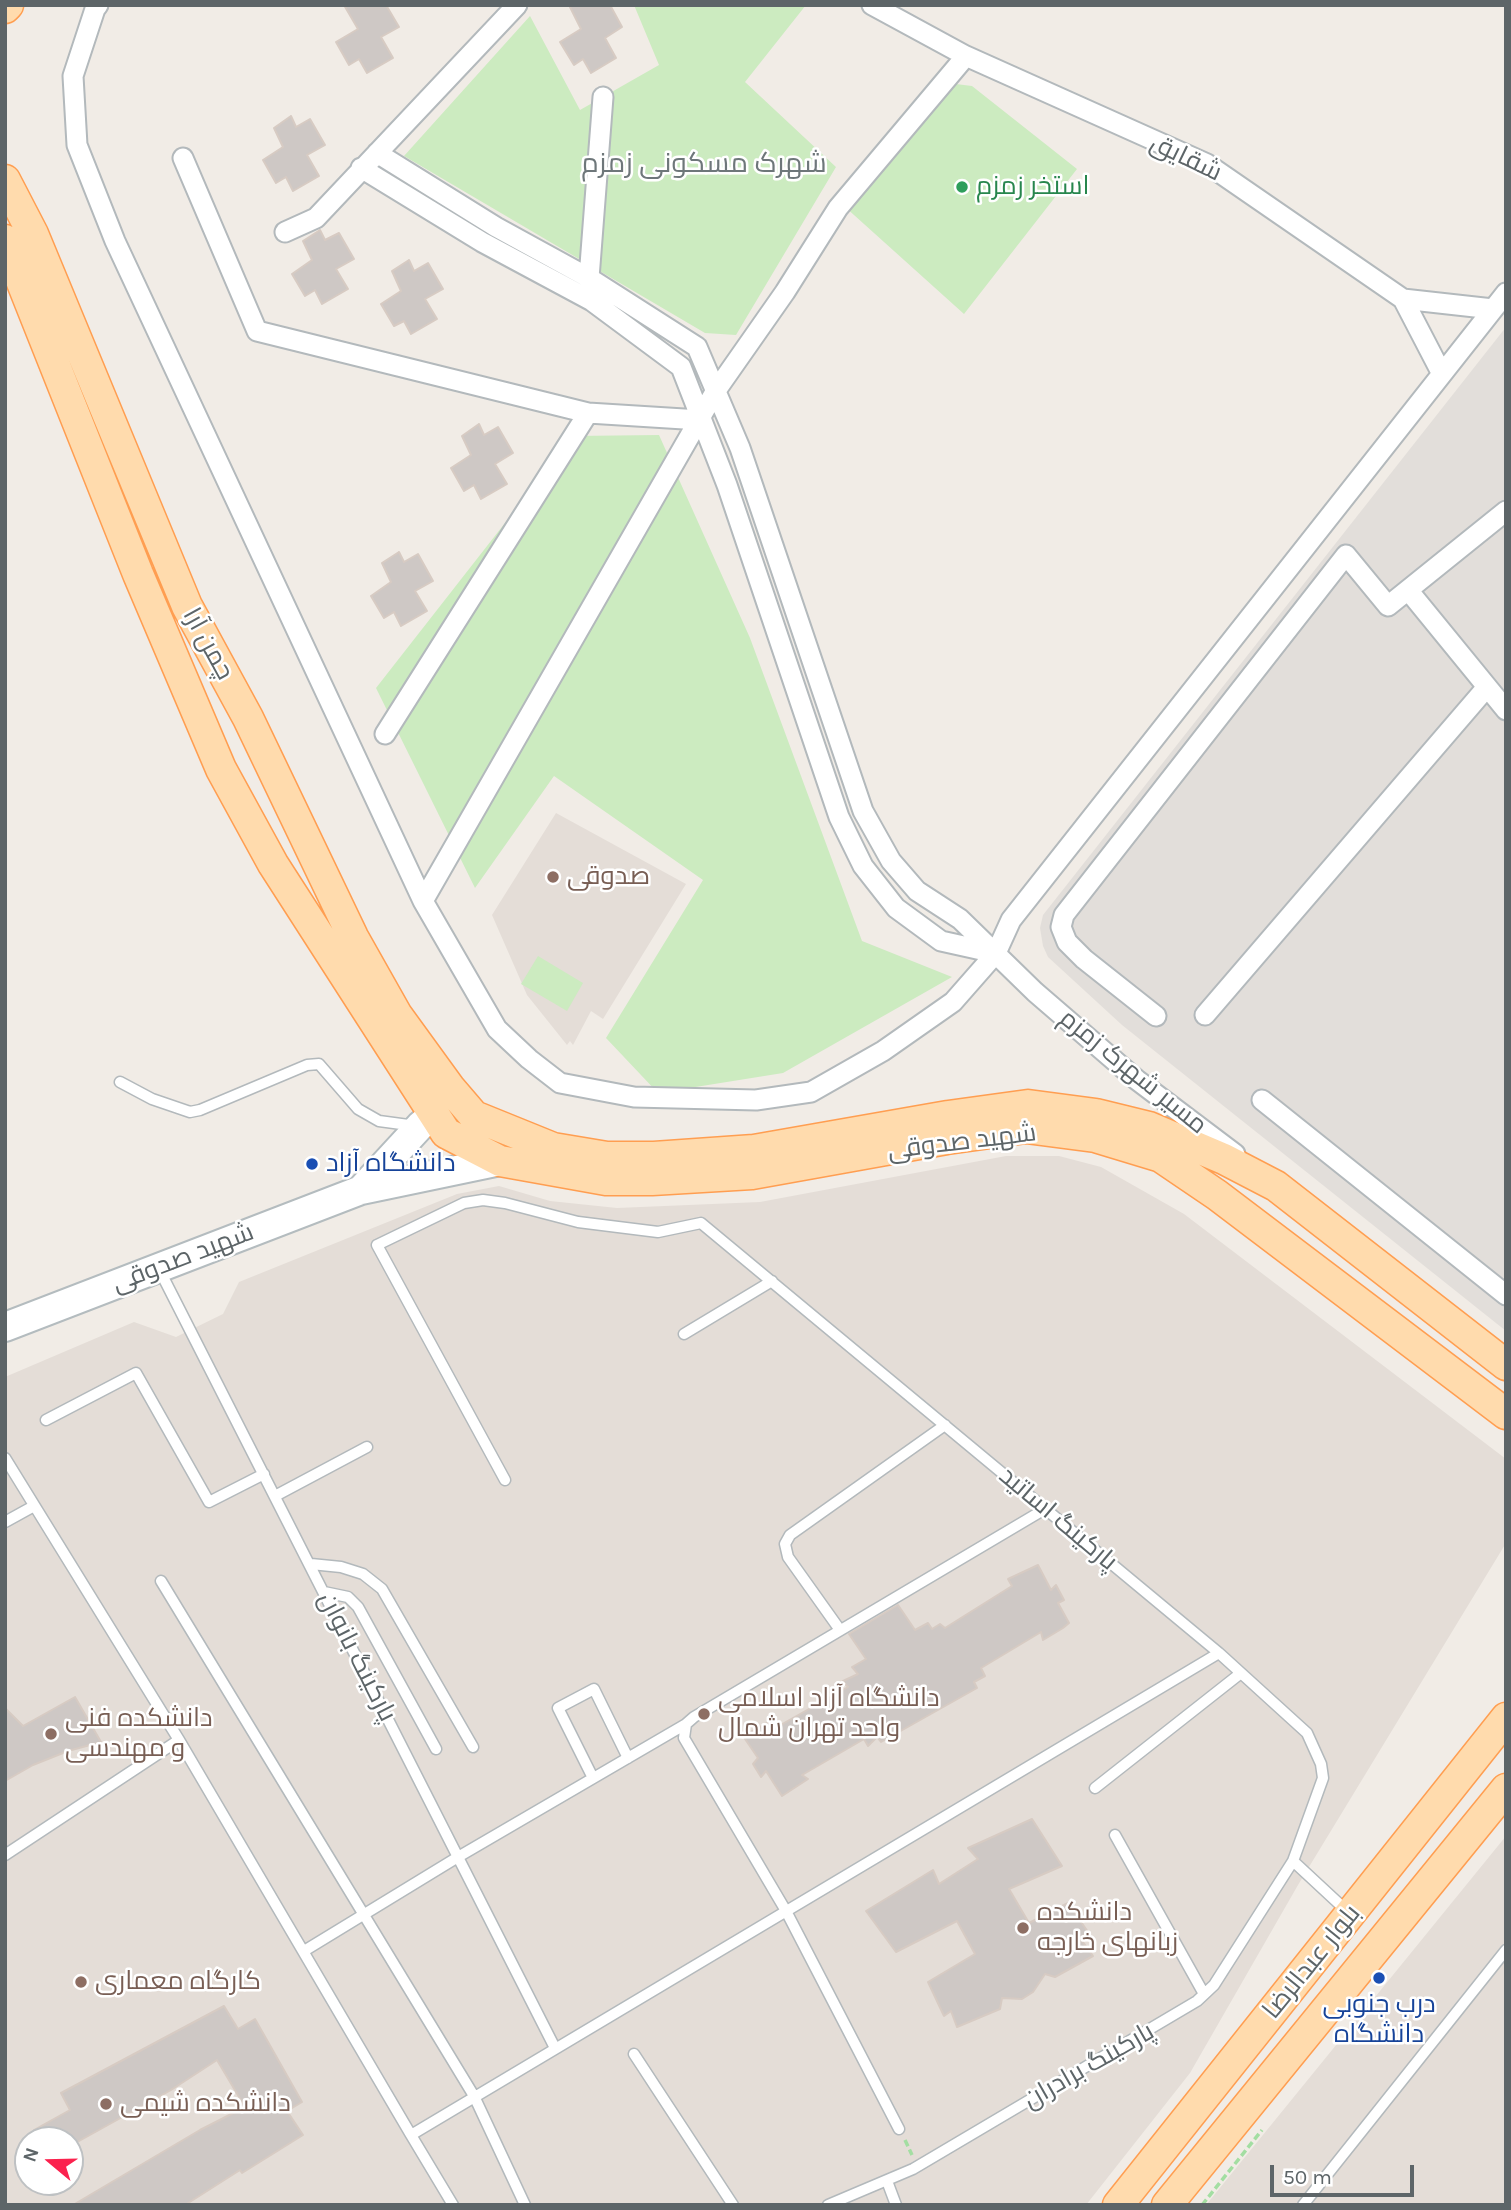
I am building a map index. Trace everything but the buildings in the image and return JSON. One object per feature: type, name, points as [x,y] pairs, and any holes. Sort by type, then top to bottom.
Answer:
[{"type":"main road","name":"چمن آرا","points":[[5,180],[37,244],[187,606],[238,698],[353,937],[397,1015],[450,1088]]},
{"type":"main road","name":"چمن آرا","points":[[5,240],[133,562],[221,769],[273,864],[427,1120]]},
{"type":"main road","points":[[199,718],[215,728],[225,729],[234,724],[238,698]]},
{"type":"main road","points":[[239,801],[245,783],[251,776],[281,784]]},
{"type":"main road","name":"شهید صدوقی","points":[[450,1088],[474,1116],[514,1134],[553,1148],[607,1157],[654,1157],[754,1150],[948,1116],[1028,1105],[1096,1114],[1149,1127],[1224,1159],[1276,1186],[1506,1364]]},
{"type":"main road","points":[[361,1190],[427,1120]]},
{"type":"main road","name":"شهید صدوقی","points":[[427,1120],[446,1133],[500,1160],[606,1180],[752,1174],[947,1139],[1026,1128],[1095,1137],[1161,1157],[1217,1195],[1506,1414]]},
{"type":"main road","name":"شهید صدوقی","points":[[5,1327],[361,1190],[500,1160]]},
{"type":"main road","name":"بلوار عبدالرضا","points":[[1118,2205],[1506,1718]]},
{"type":"main road","name":"بلوار عبدالرضا","points":[[1167,2205],[1506,1789]]},
{"type":"street","points":[[98,5],[73,76],[77,145],[115,241],[424,901],[497,1029],[560,1083],[634,1097],[756,1100],[811,1092],[883,1051],[954,1002],[996,953],[1011,920],[1506,293]]},
{"type":"street","points":[[285,232],[316,218],[517,5]]},
{"type":"street","name":"شقایق","points":[[872,5],[966,56],[1207,164],[1403,299],[1493,309]]},
{"type":"street","points":[[424,901],[715,392],[785,292],[838,208],[966,56]]},
{"type":"street","points":[[592,301],[589,278],[603,97]]},
{"type":"street","name":"مسیر شهرک زمزم","points":[[377,153],[496,227],[589,278],[697,347],[740,447],[863,811],[891,861],[917,891],[960,919],[1035,992],[1127,1071],[1276,1186]]},
{"type":"street","points":[[183,158],[257,331],[588,413],[700,420]]},
{"type":"street","points":[[361,168],[482,242],[592,301],[681,367],[727,485],[839,817],[863,866],[896,908],[942,941],[996,953]]},
{"type":"street","points":[[482,242],[496,227]]},
{"type":"street","points":[[1403,299],[1442,373]]},
{"type":"street","points":[[385,734],[588,413]]},
{"type":"street","points":[[1156,1016],[1084,959],[1067,942],[1062,928],[1064,915],[1346,555],[1388,606],[1506,511]]},
{"type":"street","points":[[1408,590],[1506,710]]},
{"type":"street","points":[[1205,1015],[1487,687]]},
{"type":"street","points":[[1262,1100],[1506,1295]]},
{"type":"street","points":[[1149,1127],[1165,1124],[1171,1104]]},
{"type":"lane","points":[[120,1082],[152,1099],[190,1112],[200,1111],[307,1065],[319,1064],[358,1109],[379,1121],[427,1120]]},
{"type":"lane","name":"پارکینگ اساتید","points":[[505,1480],[377,1245],[464,1203],[483,1200],[578,1222],[658,1232],[701,1223],[1219,1653],[1307,1733],[1321,1764],[1323,1778],[1293,1861]]},
{"type":"lane","name":"پارکینگ بانوان","points":[[159,1267],[555,2048]]},
{"type":"lane","points":[[684,1334],[772,1281]]},
{"type":"lane","points":[[46,1420],[136,1373],[209,1502],[264,1474]]},
{"type":"lane","points":[[840,1630],[788,1557],[785,1544],[790,1535],[945,1425]]},
{"type":"lane","points":[[275,1496],[367,1447]]},
{"type":"lane","points":[[5,1458],[179,1740],[453,2205]]},
{"type":"lane","points":[[5,1522],[34,1506]]},
{"type":"lane","points":[[304,1951],[1045,1509]]},
{"type":"lane","points":[[311,1564],[341,1567],[363,1574],[382,1589],[473,1747]]},
{"type":"lane","points":[[161,1581],[474,2096],[525,2205]]},
{"type":"lane","points":[[324,1592],[348,1597],[358,1607],[436,1749]]},
{"type":"lane","points":[[411,2135],[1219,1653]]},
{"type":"lane","points":[[1095,1788],[1241,1673]]},
{"type":"lane","points":[[593,1778],[558,1708],[594,1689],[628,1758]]},
{"type":"lane","points":[[686,1724],[684,1738],[786,1911],[899,2129]]},
{"type":"lane","points":[[5,1855],[179,1740]]},
{"type":"lane","points":[[1115,1835],[1204,1994]]},
{"type":"lane","points":[[1293,1861],[1350,1914]]},
{"type":"lane","name":"پارکینگ برادران","points":[[828,2205],[918,2166],[1178,2013],[1204,1994],[1214,1985],[1293,1861]]},
{"type":"lane","points":[[1303,2205],[1502,1963],[1506,1950]]},
{"type":"lane","points":[[634,2054],[733,2205]]},
{"type":"lane","points":[[887,2181],[896,2205]]},
{"type":"path","points":[[899,2129],[918,2166]]},
{"type":"shaded area","points":[[1506,327],[1506,1331],[1122,1025],[1048,957],[1040,928],[1043,915]]},
{"type":"shaded area","points":[[556,813],[686,884],[603,1019],[591,1011],[573,1045],[570,1041],[567,1045],[527,995],[492,915]]},
{"type":"shaded area","name":"دانشگاه آزاد اسلامی واحد تهران شمال","points":[[1006,1156],[1059,1156],[1101,1167],[1184,1214],[1506,1459],[1506,1543],[1298,1885],[1190,2073],[1086,2205],[5,2205],[5,1377],[134,1322],[176,1337],[223,1314],[239,1282],[457,1194],[499,1186],[550,1201],[617,1208],[760,1202]]},
{"type":"shaded area","points":[[1506,1836],[1506,2205],[1206,2205]]},
{"type":"green space","points":[[634,5],[806,5],[745,82],[836,167],[736,335],[705,333],[404,156],[530,16],[580,110],[659,65]]},
{"type":"green space","name":"استخر زمزم","points":[[956,84],[972,86],[1077,169],[964,314],[844,206]]},
{"type":"green space","points":[[659,435],[750,638],[862,941],[952,977],[783,1073],[658,1093],[606,1038],[703,880],[554,776],[475,888],[376,688],[573,436]]},
{"type":"green space","points":[[538,956],[583,983],[567,1011],[521,984]]},
{"type":"place","name":"استخر زمزم","points":[[962,187]]},
{"type":"place","name":"صدوقی","points":[[553,877]]},
{"type":"place","name":"دانشگاه آزاد","points":[[312,1164]]},
{"type":"place","name":"دانشگاه آزاد اسلامی واحد تهران شمال","points":[[704,1714]]},
{"type":"place","name":"دانشکده فنی و مهندسی","points":[[51,1734]]},
{"type":"place","name":"دانشکده زبانهای خارجه","points":[[1023,1928]]},
{"type":"place","name":"درب جنوبی دانشگاه","points":[[1379,1978]]},
{"type":"place","name":"کارگاه معماری","points":[[81,1982]]},
{"type":"place","name":"دانشکده شیمی","points":[[106,2104]]},
{"type":"district","name":"شهرک مسکونی زمزم","points":[[704,164]]}]
